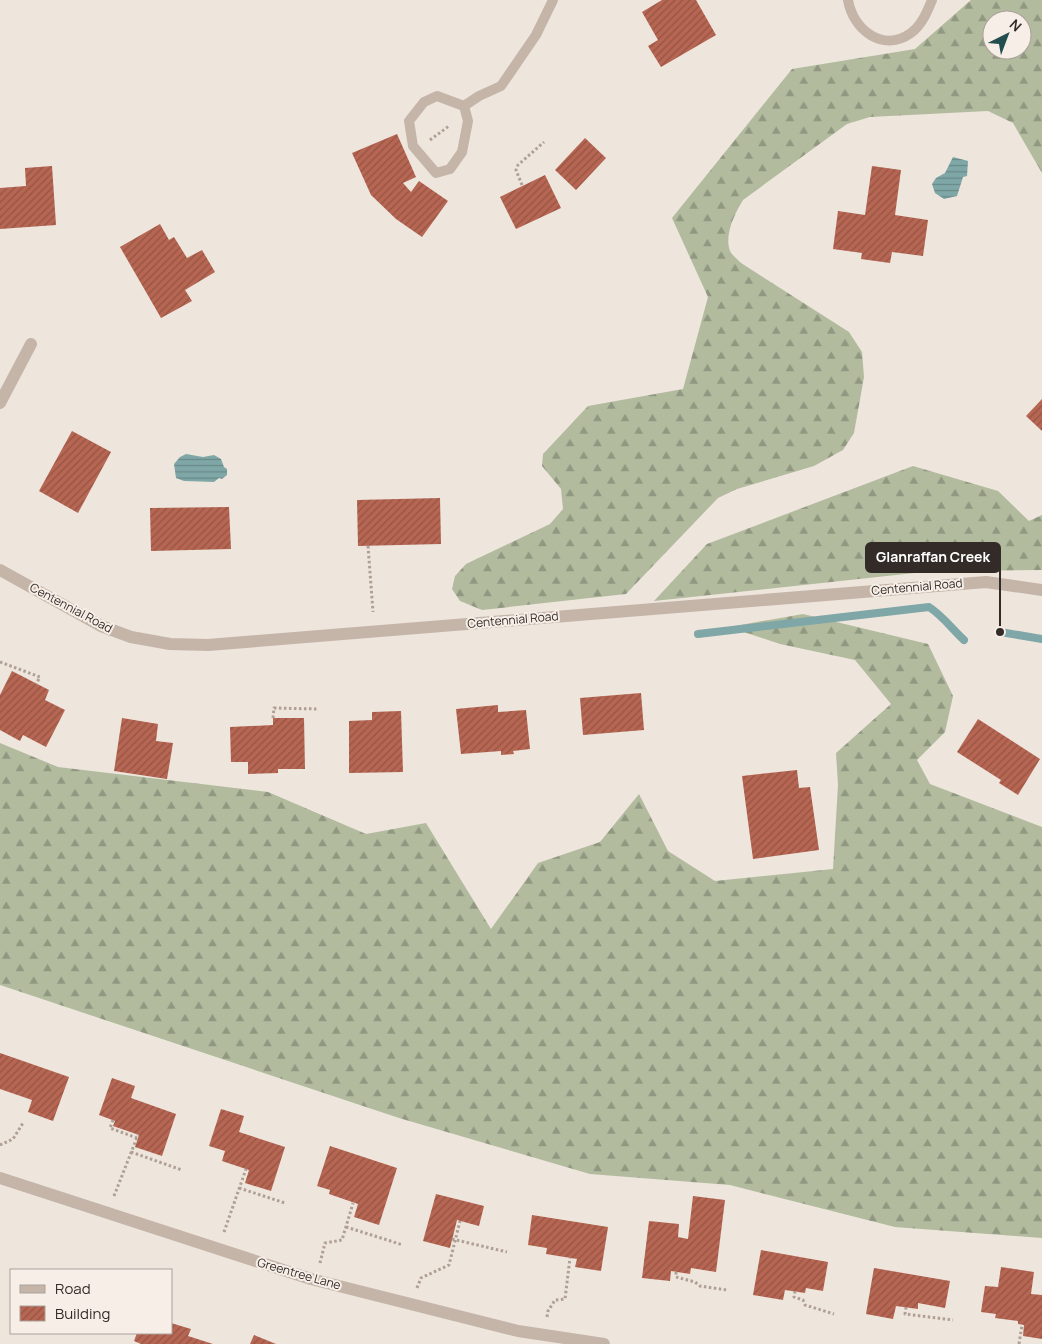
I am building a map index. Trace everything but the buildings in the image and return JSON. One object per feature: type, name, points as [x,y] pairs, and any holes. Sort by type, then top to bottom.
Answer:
[{"type":"street","points":[[0,403],[31,344]]},
{"type":"street","name":"Centennial Road","points":[[0,570],[101,626],[134,638],[170,644],[208,645],[986,582],[1042,590]]},
{"type":"street","name":"Greentree Lane","points":[[0,1178],[314,1280],[518,1331],[604,1344]]},
{"type":"lane","points":[[465,110],[479,96],[501,86],[536,35],[553,0]]},
{"type":"lane","points":[[848,0],[849,10],[855,22],[874,38],[887,40],[900,38],[911,33],[920,24],[932,0]]},
{"type":"lane","points":[[437,96],[465,110],[468,121],[462,152],[450,169],[436,173],[417,149],[413,146],[409,121],[424,102],[437,96]]},
{"type":"path","points":[[417,149],[465,110]]},
{"type":"path","points":[[522,185],[516,170],[518,165],[544,142]]},
{"type":"path","points":[[368,546],[374,632]]},
{"type":"path","points":[[0,662],[40,677],[36,684]]},
{"type":"path","points":[[273,718],[274,708],[317,709]]},
{"type":"path","points":[[108,1213],[137,1136],[110,1128],[113,1120]]},
{"type":"path","points":[[0,1145],[13,1139],[23,1123]]},
{"type":"path","points":[[131,1152],[182,1170]]},
{"type":"path","points":[[219,1249],[246,1169]]},
{"type":"path","points":[[239,1188],[284,1203]]},
{"type":"path","points":[[314,1280],[325,1243],[342,1240],[353,1202]]},
{"type":"path","points":[[411,1305],[420,1278],[449,1265],[460,1221]]},
{"type":"path","points":[[346,1227],[403,1245]]},
{"type":"path","points":[[454,1240],[507,1252]]},
{"type":"path","points":[[544,1335],[548,1312],[555,1300],[565,1299],[570,1258]]},
{"type":"path","points":[[676,1272],[676,1277],[695,1282],[700,1286],[727,1290]]},
{"type":"path","points":[[795,1291],[794,1297],[803,1300],[805,1305],[834,1314]]},
{"type":"path","points":[[906,1307],[905,1314],[953,1320]]},
{"type":"path","points":[[1019,1344],[1022,1325]]},
{"type":"green space","points":[[971,0],[1042,0],[1042,173],[1013,123],[988,111],[870,117],[847,124],[743,200],[729,231],[730,251],[741,263],[849,332],[862,352],[864,377],[854,433],[843,450],[814,466],[737,489],[718,498],[626,594],[482,610],[460,601],[452,589],[455,576],[466,564],[550,524],[563,509],[561,489],[542,466],[543,454],[588,406],[683,389],[708,297],[672,218],[792,69],[915,49]]},
{"type":"green space","points":[[913,466],[998,491],[1029,521],[1042,515],[1042,570],[933,571],[654,601],[707,544]]},
{"type":"green space","points":[[803,614],[928,644],[953,696],[945,732],[917,760],[930,784],[1042,827],[1042,1238],[895,1227],[730,1185],[590,1174],[399,1118],[0,985],[0,743],[58,767],[268,792],[366,834],[426,823],[491,929],[538,863],[600,842],[639,794],[668,851],[715,881],[833,869],[838,785],[836,753],[891,704],[855,660],[780,644],[729,627]]},
{"type":"water","points":[[953,157],[968,161],[967,176],[963,177],[957,196],[944,199],[935,193],[932,184],[936,178],[945,173]]},
{"type":"water","points":[[186,454],[203,457],[214,455],[221,459],[224,467],[227,469],[227,475],[214,482],[184,481],[176,478],[174,464],[180,457]]},
{"type":"waterway","points":[[698,634],[929,607],[943,618],[964,640]]},
{"type":"waterway","points":[[1000,632],[1042,639]]},
{"type":"place","name":"Glanraffan Creek","points":[[1000,632]]}]
